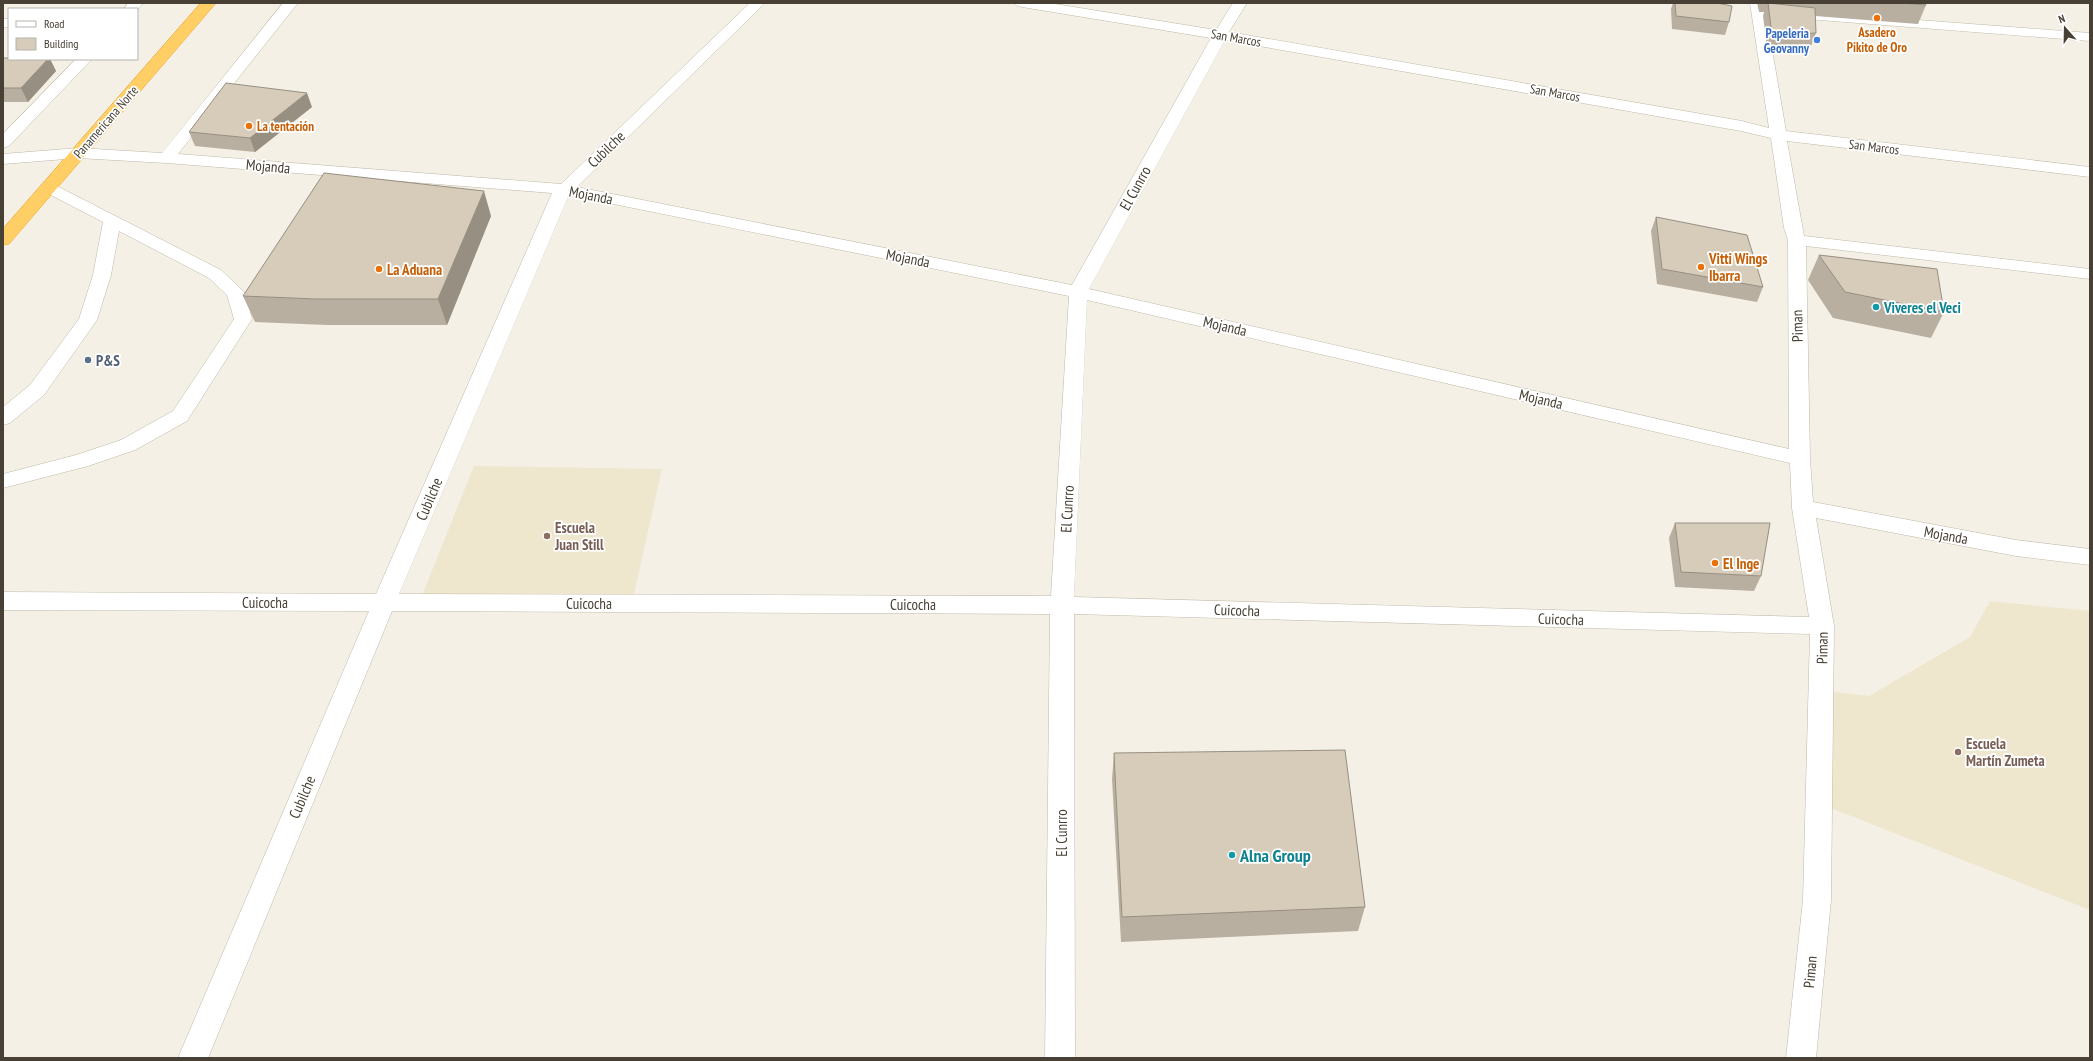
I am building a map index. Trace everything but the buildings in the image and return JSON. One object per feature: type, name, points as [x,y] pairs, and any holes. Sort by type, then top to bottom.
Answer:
[{"type":"highway","name":"Panamericana Norte","points":[[3,240],[209,3]]},
{"type":"street","points":[[166,158],[291,3]]},
{"type":"street","name":"Cubilche","points":[[193,1058],[384,603],[563,189],[758,3]]},
{"type":"street","name":"San Marcos","points":[[1022,3],[1220,35],[1742,126],[1776,136],[2090,172]]},
{"type":"street","name":"El Cunrro","points":[[1060,1058],[1062,605],[1078,292],[1220,35],[1240,3]]},
{"type":"street","points":[[1758,8],[2090,37]]},
{"type":"street","name":"Piman","points":[[1758,8],[1776,136],[1792,228],[1797,240],[1800,458],[1803,508],[1822,626],[1816,900],[1801,1058]]},
{"type":"street","points":[[3,143],[83,60]]},
{"type":"street","name":"Mojanda","points":[[3,159],[78,153],[166,158],[563,189],[1078,292],[1800,458]]},
{"type":"street","points":[[3,481],[128,446],[180,416],[243,319],[236,293],[215,274],[49,187]]},
{"type":"street","points":[[3,418],[37,390],[88,320],[102,275],[112,220]]},
{"type":"street","points":[[1797,240],[2090,274]]},
{"type":"street","name":"Mojanda","points":[[1803,508],[2016,548],[2090,557]]},
{"type":"street","name":"Cuicocha","points":[[3,601],[1062,605],[1822,626]]},
{"type":"shaded area","name":"Escuela Juan Still","points":[[474,466],[662,469],[632,603],[419,603]]},
{"type":"shaded area","name":"Escuela Martín Zumeta","points":[[1990,601],[2090,611],[2090,910],[1828,807],[1825,691],[1869,696],[1970,637]]},
{"type":"place","name":"Asadero Pikito de Oro","points":[[1877,18]]},
{"type":"place","name":"Papeleria Geovanny","points":[[1817,40]]},
{"type":"place","name":"La tentación","points":[[249,126]]},
{"type":"place","name":"Vitti Wings Ibarra","points":[[1701,267]]},
{"type":"place","name":"La Aduana","points":[[379,269]]},
{"type":"place","name":"Viveres el Veci","points":[[1876,307]]},
{"type":"place","name":"P&S","points":[[88,360]]},
{"type":"place","name":"Escuela Juan Still","points":[[547,536]]},
{"type":"place","name":"El Inge","points":[[1715,563]]},
{"type":"place","name":"Escuela Martín Zumeta","points":[[1958,752]]},
{"type":"place","name":"Alna Group","points":[[1232,855]]}]
